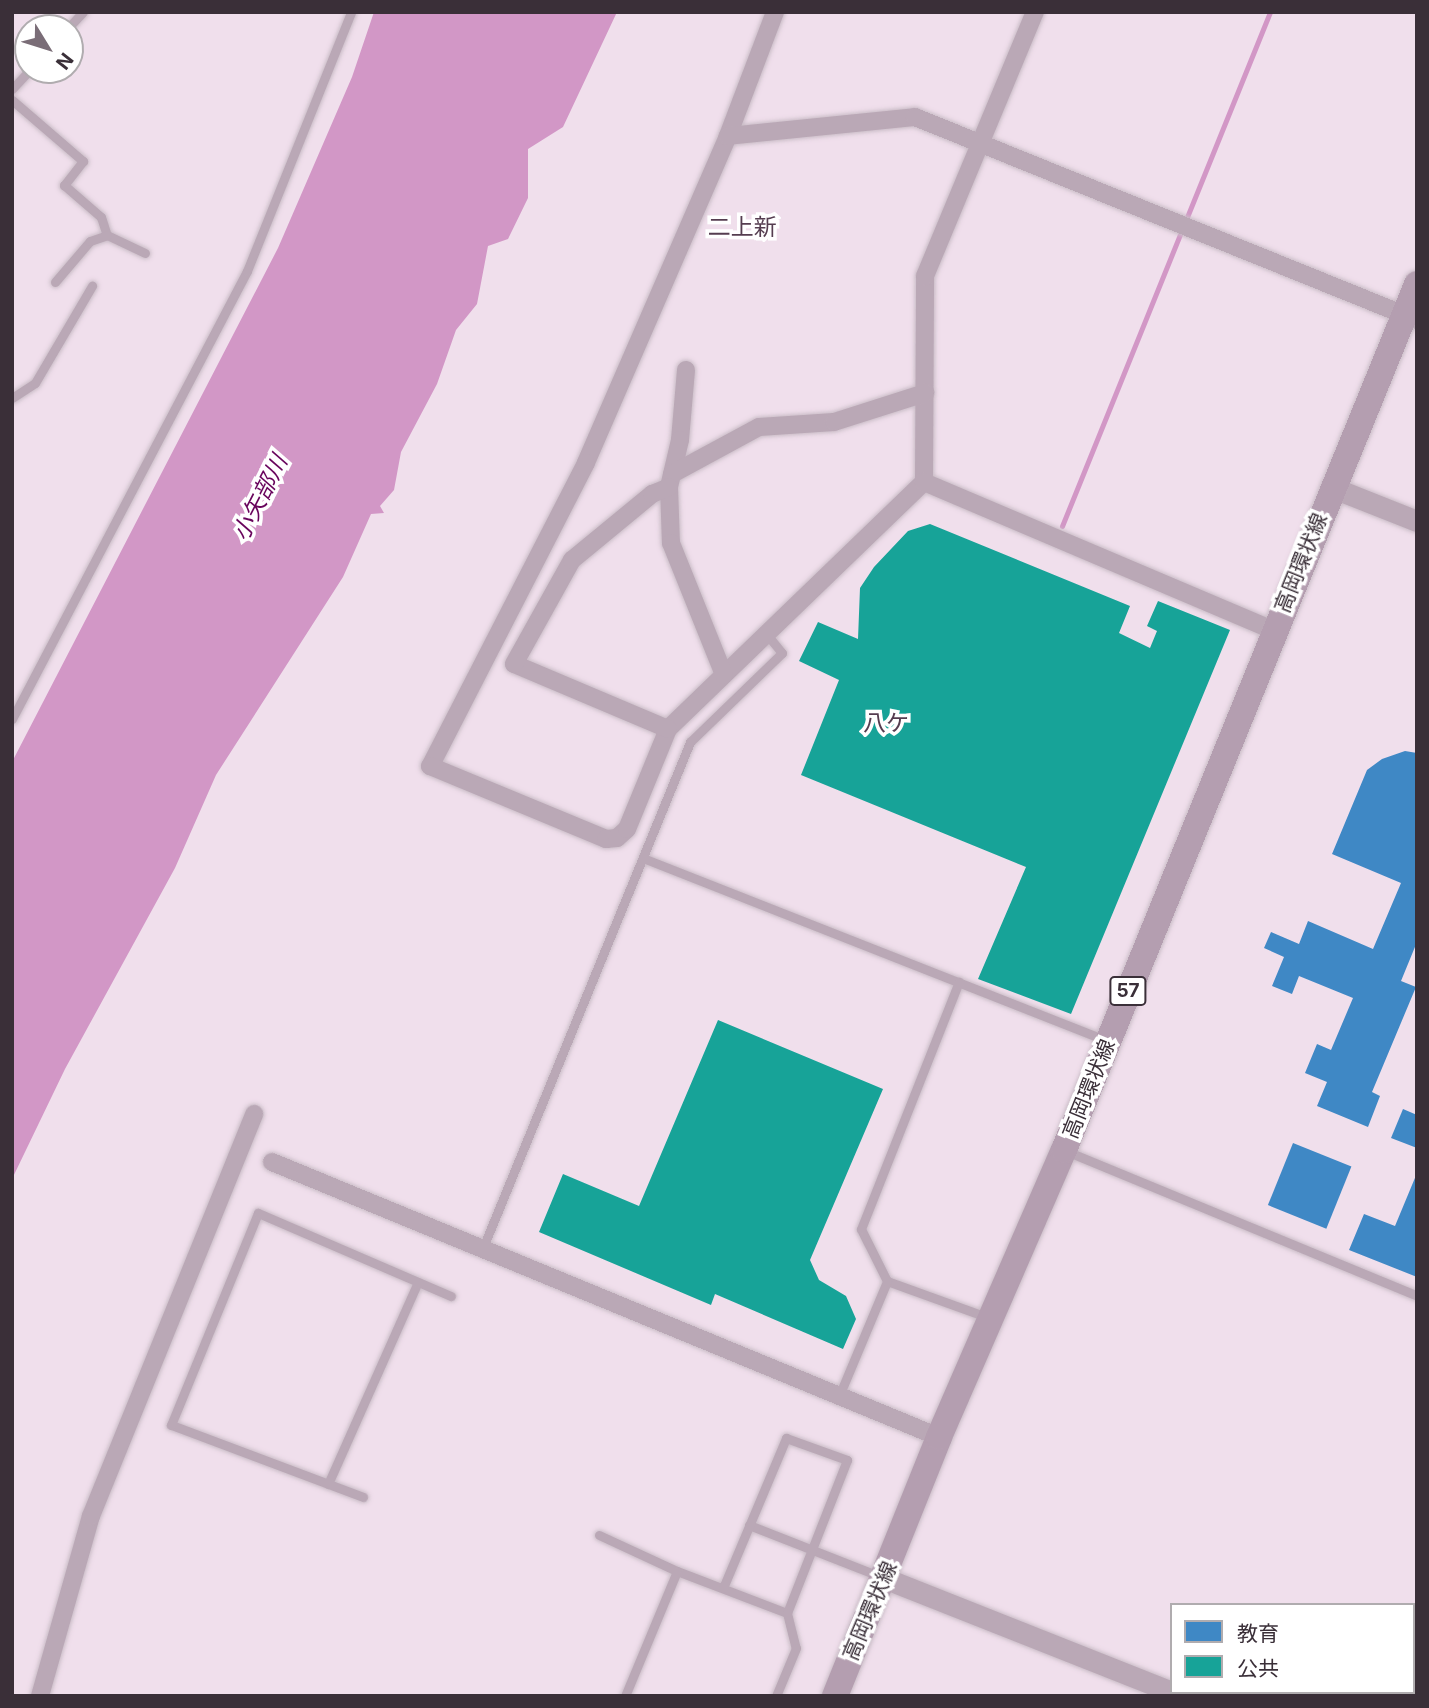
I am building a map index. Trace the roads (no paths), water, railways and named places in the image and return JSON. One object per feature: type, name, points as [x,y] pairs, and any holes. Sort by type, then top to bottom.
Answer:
[{"type":"main road","name":"高岡環状線","points":[[835,1696],[939,1437],[1064,1150],[1331,487],[1411,317],[1417,284]]},
{"type":"street","points":[[775,12],[728,136],[586,463],[430,766],[606,839],[617,838],[627,829],[668,729],[925,482],[925,276],[1035,12]]},
{"type":"street","points":[[728,136],[915,117],[1411,317]]},
{"type":"street","points":[[686,370],[680,440],[670,481],[671,543],[724,675]]},
{"type":"street","points":[[668,729],[514,664],[572,560],[670,481],[760,427],[834,422],[925,393]]},
{"type":"street","points":[[925,482],[1273,630]]},
{"type":"street","points":[[1331,487],[1417,521]]},
{"type":"street","points":[[40,1696],[91,1516],[254,1114]]},
{"type":"street","points":[[272,1161],[939,1437]]},
{"type":"street","points":[[884,1578],[1170,1691]]},
{"type":"lane","points":[[12,719],[247,271],[351,12]]},
{"type":"lane","points":[[12,100],[83,161],[64,185],[101,217],[107,235]]},
{"type":"lane","points":[[55,282],[90,241],[107,235],[145,253]]},
{"type":"lane","points":[[12,398],[35,383],[92,286]]},
{"type":"lane","points":[[482,1250],[690,742],[782,653],[766,633]]},
{"type":"lane","points":[[643,858],[1108,1041]]},
{"type":"lane","points":[[959,982],[861,1229],[887,1280],[991,1319]]},
{"type":"lane","points":[[1064,1150],[1417,1296]]},
{"type":"lane","points":[[363,1497],[171,1425],[258,1213],[451,1296]]},
{"type":"lane","points":[[839,1396],[887,1280]]},
{"type":"lane","points":[[328,1484],[418,1282]]},
{"type":"lane","points":[[723,1588],[786,1438],[847,1460],[787,1613],[796,1648],[776,1696]]},
{"type":"lane","points":[[749,1525],[884,1578]]},
{"type":"lane","points":[[599,1535],[677,1571],[787,1613]]},
{"type":"lane","points":[[625,1696],[677,1571]]},
{"type":"water","name":"小矢部川","points":[[374,12],[617,12],[563,127],[528,149],[528,198],[508,239],[488,246],[477,304],[456,330],[437,384],[401,452],[394,490],[380,506],[384,513],[371,514],[343,577],[216,775],[175,868],[65,1069],[12,1179],[12,762],[278,248],[352,77]]},
{"type":"waterway","points":[[1062,526],[1270,12]]},
{"type":"district","name":"二上新","points":[[742,227]]},
{"type":"district","name":"八ケ","points":[[886,723]]}]
